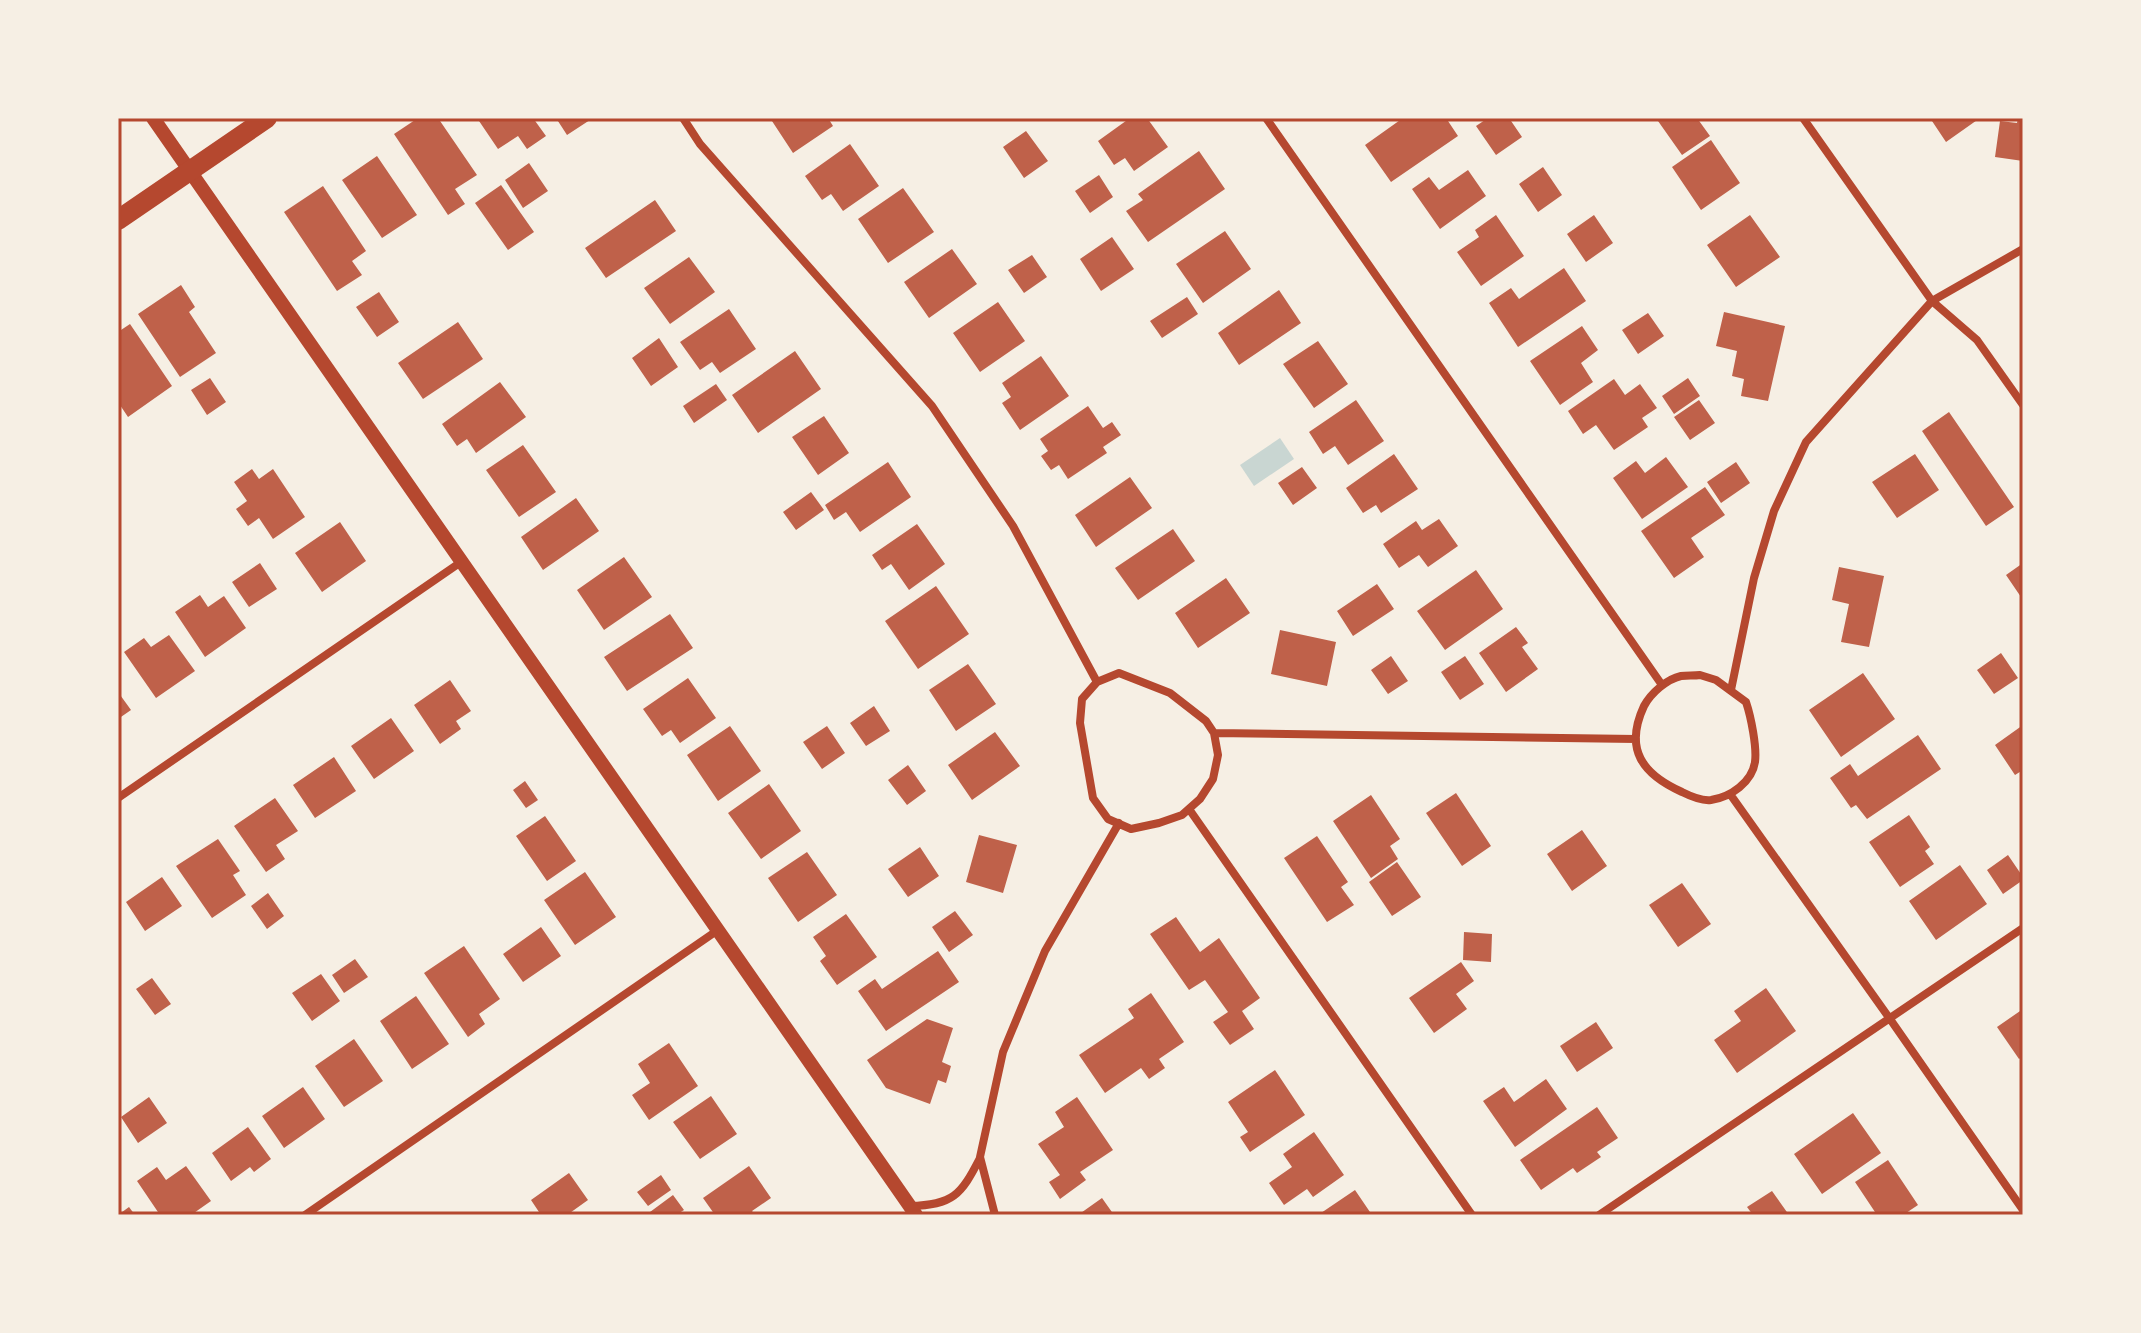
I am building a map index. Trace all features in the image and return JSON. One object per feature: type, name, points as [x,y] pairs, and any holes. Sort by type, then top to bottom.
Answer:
[{"type":"main road","points":[[118,220],[267,118]]},
{"type":"street","points":[[153,118],[913,1210],[951,1198],[967,1184],[980,1157],[1003,1052],[1045,951],[1119,823]]},
{"type":"street","points":[[683,118],[700,144],[932,406],[1013,526],[1097,682]]},
{"type":"street","points":[[1266,118],[1662,685]]},
{"type":"street","points":[[1803,118],[1932,301],[1977,340],[2023,405]]},
{"type":"street","points":[[1731,690],[1754,578],[1774,511],[1806,442],[1932,301],[2023,249]]},
{"type":"street","points":[[118,798],[461,562]]},
{"type":"street","points":[[1119,673],[1170,693],[1206,721],[1214,733],[1218,755],[1213,779],[1200,799],[1182,815],[1131,829],[1108,819],[1093,798],[1080,723],[1082,699],[1097,682],[1119,673]]},
{"type":"street","points":[[1700,675],[1716,680],[1731,690],[1746,702],[1752,722],[1755,762],[1747,781],[1730,794],[1709,801],[1671,787],[1650,773],[1640,760],[1636,739],[1638,718],[1647,700],[1662,685],[1680,676],[1700,675]]},
{"type":"street","points":[[1214,733],[1636,739]]},
{"type":"street","points":[[1730,794],[2023,1210]]},
{"type":"street","points":[[1189,809],[1472,1215]]},
{"type":"street","points":[[1599,1215],[2023,928]]},
{"type":"street","points":[[305,1215],[718,930]]},
{"type":"street","points":[[980,1157],[995,1215]]},
{"type":"shaded area","points":[[1280,438],[1294,459],[1254,486],[1240,465]]},
{"type":"building","points":[[418,118],[438,118],[477,175],[455,189],[465,204],[448,215],[394,134]]},
{"type":"building","points":[[477,118],[533,118],[546,136],[527,149],[518,136],[498,149]]},
{"type":"building","points":[[556,118],[593,118],[567,135]]},
{"type":"building","points":[[770,118],[828,118],[833,126],[793,153]]},
{"type":"building","points":[[1130,118],[1147,118],[1168,147],[1134,171],[1125,158],[1114,165],[1098,141]]},
{"type":"building","points":[[1403,118],[1446,118],[1458,136],[1391,182],[1365,145]]},
{"type":"building","points":[[1488,118],[1509,118],[1522,137],[1496,155],[1476,126]]},
{"type":"building","points":[[1662,118],[1697,118],[1710,136],[1682,155],[1658,121]]},
{"type":"building","points":[[1930,118],[1980,118],[1946,142]]},
{"type":"building","points":[[2018,118],[2023,118],[2023,161],[1995,157],[2000,121],[2017,123]]},
{"type":"building","points":[[1026,131],[1048,161],[1024,178],[1003,147]]},
{"type":"building","points":[[1711,140],[1740,183],[1701,210],[1672,167]]},
{"type":"building","points":[[850,144],[879,186],[843,211],[831,194],[822,200],[805,176]]},
{"type":"building","points":[[1199,151],[1225,189],[1148,242],[1126,211],[1143,200],[1138,194]]},
{"type":"building","points":[[377,156],[417,215],[382,238],[342,180]]},
{"type":"building","points":[[529,163],[548,191],[523,208],[505,180]]},
{"type":"building","points":[[1543,167],[1562,195],[1538,212],[1519,184]]},
{"type":"building","points":[[1468,170],[1486,196],[1440,229],[1412,189],[1429,177],[1439,190]]},
{"type":"building","points":[[1099,175],[1113,197],[1090,213],[1075,191]]},
{"type":"building","points":[[501,185],[534,232],[508,250],[475,203]]},
{"type":"building","points":[[323,186],[366,251],[352,261],[362,275],[337,291],[284,212]]},
{"type":"building","points":[[903,188],[934,232],[888,263],[858,219]]},
{"type":"building","points":[[655,200],[676,231],[606,278],[585,248]]},
{"type":"building","points":[[1496,215],[1524,256],[1481,286],[1457,252],[1479,237],[1475,230]]},
{"type":"building","points":[[1594,215],[1613,243],[1586,262],[1567,234]]},
{"type":"building","points":[[1750,215],[1780,257],[1736,287],[1707,245]]},
{"type":"building","points":[[1225,231],[1251,269],[1203,303],[1176,264]]},
{"type":"building","points":[[1112,237],[1134,269],[1101,291],[1080,259]]},
{"type":"building","points":[[952,249],[977,284],[929,318],[904,282]]},
{"type":"building","points":[[1032,255],[1047,277],[1024,293],[1008,270]]},
{"type":"building","points":[[689,257],[715,292],[670,324],[644,288]]},
{"type":"building","points":[[1564,268],[1586,301],[1518,347],[1489,303],[1511,288],[1519,299]]},
{"type":"building","points":[[181,285],[195,307],[189,312],[216,353],[180,377],[138,314]]},
{"type":"building","points":[[1279,290],[1301,323],[1239,365],[1218,333]]},
{"type":"building","points":[[379,292],[399,322],[377,337],[356,307]]},
{"type":"building","points":[[1187,297],[1198,314],[1162,338],[1150,321]]},
{"type":"building","points":[[998,302],[1025,341],[980,372],[953,333]]},
{"type":"building","points":[[729,309],[756,349],[720,373],[712,362],[700,370],[680,342]]},
{"type":"building","points":[[1724,312],[1785,326],[1768,401],[1741,396],[1744,379],[1732,376],[1737,351],[1716,346]]},
{"type":"building","points":[[1648,313],[1664,336],[1638,354],[1622,330]]},
{"type":"building","points":[[458,322],[483,359],[423,399],[398,363]]},
{"type":"building","points":[[130,324],[172,386],[128,417],[118,402],[118,332]]},
{"type":"building","points":[[1582,326],[1598,350],[1581,363],[1593,382],[1560,405],[1530,361]]},
{"type":"building","points":[[659,338],[678,367],[651,386],[632,358]]},
{"type":"building","points":[[1318,341],[1348,384],[1314,408],[1283,364]]},
{"type":"building","points":[[795,351],[821,389],[758,433],[732,395]]},
{"type":"building","points":[[1041,356],[1069,396],[1020,430],[1002,403],[1011,397],[1002,383]]},
{"type":"building","points":[[210,378],[226,402],[207,415],[191,390]]},
{"type":"building","points":[[1688,378],[1700,396],[1674,414],[1662,396]]},
{"type":"building","points":[[1614,379],[1625,395],[1640,384],[1657,408],[1642,418],[1648,427],[1614,450],[1596,425],[1583,434],[1568,411]]},
{"type":"building","points":[[500,382],[526,417],[476,453],[467,439],[457,446],[442,424]]},
{"type":"building","points":[[716,384],[727,400],[694,423],[683,406]]},
{"type":"building","points":[[1356,400],[1384,441],[1348,465],[1335,446],[1323,454],[1309,432]]},
{"type":"building","points":[[1699,400],[1715,423],[1690,440],[1674,417]]},
{"type":"building","points":[[1088,406],[1103,428],[1112,422],[1121,435],[1103,447],[1107,453],[1068,479],[1059,465],[1051,470],[1041,456],[1048,451],[1040,439]]},
{"type":"building","points":[[1949,412],[2014,507],[1986,526],[1922,431]]},
{"type":"building","points":[[824,416],[849,453],[818,475],[792,437]]},
{"type":"building","points":[[523,445],[556,492],[519,517],[486,470]]},
{"type":"building","points":[[1394,454],[1418,489],[1381,513],[1376,505],[1363,513],[1346,488]]},
{"type":"building","points":[[1915,454],[1939,490],[1897,518],[1872,482]]},
{"type":"building","points":[[1666,457],[1688,487],[1642,519],[1613,478],[1636,461],[1645,473]]},
{"type":"building","points":[[888,462],[911,497],[860,532],[846,512],[834,520],[825,505]]},
{"type":"building","points":[[1736,462],[1750,483],[1721,503],[1707,482]]},
{"type":"building","points":[[1302,467],[1317,488],[1293,505],[1278,483]]},
{"type":"building","points":[[252,469],[259,479],[273,469],[305,517],[273,539],[259,518],[248,526],[236,509],[247,501],[234,482]]},
{"type":"building","points":[[1130,477],[1152,508],[1096,547],[1075,515]]},
{"type":"building","points":[[1705,487],[1725,515],[1691,538],[1704,557],[1674,578],[1641,531]]},
{"type":"building","points":[[811,492],[824,510],[796,530],[783,512]]},
{"type":"building","points":[[576,498],[599,531],[543,570],[521,537]]},
{"type":"building","points":[[1439,519],[1458,546],[1428,567],[1419,555],[1399,568],[1383,544],[1416,521],[1422,530]]},
{"type":"building","points":[[340,522],[366,561],[322,592],[295,553]]},
{"type":"building","points":[[917,524],[945,564],[909,590],[891,564],[882,570],[872,555]]},
{"type":"building","points":[[1173,529],[1195,561],[1138,600],[1115,568]]},
{"type":"building","points":[[624,557],[652,597],[604,630],[577,590]]},
{"type":"building","points":[[260,563],[277,589],[249,607],[232,582]]},
{"type":"building","points":[[2023,563],[2023,600],[2006,575]]},
{"type":"building","points":[[1839,567],[1884,576],[1869,647],[1841,642],[1849,604],[1832,600]]},
{"type":"building","points":[[1476,570],[1503,609],[1445,650],[1417,611]]},
{"type":"building","points":[[1226,578],[1250,613],[1198,648],[1175,613]]},
{"type":"building","points":[[1377,584],[1394,609],[1353,636],[1337,611]]},
{"type":"building","points":[[936,586],[969,634],[918,669],[885,621]]},
{"type":"building","points":[[200,595],[208,607],[224,596],[246,628],[205,657],[175,612]]},
{"type":"building","points":[[670,614],[693,648],[627,691],[604,657]]},
{"type":"building","points":[[1516,627],[1528,643],[1522,647],[1538,669],[1506,692],[1479,653]]},
{"type":"building","points":[[1280,630],[1336,642],[1327,686],[1271,674]]},
{"type":"building","points":[[169,635],[195,671],[156,698],[124,652],[144,638],[151,647]]},
{"type":"building","points":[[2001,653],[2018,678],[1994,694],[1977,670]]},
{"type":"building","points":[[1391,656],[1408,681],[1388,694],[1371,670]]},
{"type":"building","points":[[1465,656],[1484,684],[1460,700],[1441,672]]},
{"type":"building","points":[[968,664],[996,704],[956,731],[929,690]]},
{"type":"building","points":[[1863,673],[1895,719],[1841,757],[1809,710]]},
{"type":"building","points":[[688,678],[716,718],[680,743],[671,730],[662,736],[643,709]]},
{"type":"building","points":[[450,680],[471,711],[456,721],[461,729],[440,744],[414,705]]},
{"type":"building","points":[[118,692],[131,710],[118,719]]},
{"type":"building","points":[[874,706],[890,731],[866,746],[850,723]]},
{"type":"building","points":[[391,718],[414,751],[374,779],[351,746]]},
{"type":"building","points":[[2023,725],[2023,770],[2015,775],[1995,745]]},
{"type":"building","points":[[730,726],[761,771],[718,801],[687,755]]},
{"type":"building","points":[[827,726],[845,753],[822,769],[803,742]]},
{"type":"building","points":[[995,732],[1020,766],[972,800],[948,765]]},
{"type":"building","points":[[1918,735],[1941,769],[1867,819],[1856,805],[1851,808],[1830,778],[1850,764],[1858,776]]},
{"type":"building","points":[[334,757],[356,791],[315,818],[293,785]]},
{"type":"building","points":[[908,765],[926,791],[907,805],[888,780]]},
{"type":"building","points":[[525,781],[538,800],[526,808],[513,790]]},
{"type":"building","points":[[769,784],[801,831],[761,859],[728,813]]},
{"type":"building","points":[[1456,793],[1491,846],[1462,866],[1426,813]]},
{"type":"building","points":[[1371,795],[1400,839],[1390,846],[1398,859],[1371,878],[1333,821]]},
{"type":"building","points":[[275,798],[298,831],[276,845],[285,859],[266,872],[234,826]]},
{"type":"building","points":[[1909,815],[1930,847],[1925,851],[1934,864],[1900,887],[1869,842]]},
{"type":"building","points":[[545,816],[576,861],[547,881],[516,836]]},
{"type":"building","points":[[1582,830],[1607,866],[1572,891],[1547,854]]},
{"type":"building","points":[[979,835],[1017,845],[1003,893],[966,882]]},
{"type":"building","points":[[1317,836],[1348,882],[1341,887],[1354,905],[1327,922],[1284,858]]},
{"type":"building","points":[[218,839],[240,871],[233,875],[246,895],[212,918],[176,866]]},
{"type":"building","points":[[920,847],[939,876],[908,897],[888,869]]},
{"type":"building","points":[[807,852],[837,895],[798,922],[768,878]]},
{"type":"building","points":[[2008,855],[2023,880],[2003,894],[1987,870]]},
{"type":"building","points":[[1397,862],[1421,897],[1392,916],[1369,882]]},
{"type":"building","points":[[1960,865],[1987,904],[1936,940],[1909,901]]},
{"type":"building","points":[[585,872],[616,917],[575,945],[544,900]]},
{"type":"building","points":[[162,877],[182,906],[145,931],[126,902]]},
{"type":"building","points":[[1682,883],[1711,924],[1678,947],[1649,905]]},
{"type":"building","points":[[268,893],[284,916],[267,929],[251,906]]},
{"type":"building","points":[[955,911],[973,935],[949,952],[932,927]]},
{"type":"building","points":[[846,914],[877,957],[837,985],[820,961],[826,956],[813,937]]},
{"type":"building","points":[[1176,917],[1200,952],[1219,938],[1260,998],[1242,1011],[1254,1029],[1230,1045],[1213,1022],[1228,1012],[1205,980],[1189,990],[1150,934]]},
{"type":"building","points":[[541,927],[561,956],[523,982],[503,954]]},
{"type":"building","points":[[1464,932],[1492,934],[1491,962],[1463,960]]},
{"type":"building","points":[[464,946],[500,999],[479,1014],[485,1024],[468,1037],[424,973]]},
{"type":"building","points":[[938,951],[959,982],[886,1031],[858,991],[875,979],[882,989]]},
{"type":"building","points":[[355,959],[368,977],[344,993],[332,975]]},
{"type":"building","points":[[1461,962],[1474,981],[1456,994],[1467,1009],[1434,1033],[1409,998]]},
{"type":"building","points":[[321,974],[340,1001],[312,1021],[292,993]]},
{"type":"building","points":[[152,978],[171,1004],[155,1015],[136,989]]},
{"type":"building","points":[[1766,988],[1796,1031],[1737,1073],[1714,1040],[1741,1021],[1734,1011]]},
{"type":"building","points":[[1151,993],[1184,1042],[1159,1059],[1165,1068],[1149,1079],[1141,1068],[1105,1093],[1079,1055],[1134,1018],[1128,1009]]},
{"type":"building","points":[[416,996],[449,1044],[412,1069],[380,1021]]},
{"type":"building","points":[[2023,1009],[2023,1056],[2019,1059],[1997,1027]]},
{"type":"building","points":[[927,1019],[953,1028],[942,1062],[951,1066],[946,1083],[938,1080],[930,1104],[886,1088],[867,1060]]},
{"type":"building","points":[[1596,1022],[1613,1048],[1577,1072],[1560,1046]]},
{"type":"building","points":[[354,1039],[383,1081],[344,1107],[315,1066]]},
{"type":"building","points":[[669,1043],[698,1086],[649,1120],[632,1095],[650,1083],[638,1064]]},
{"type":"building","points":[[1275,1070],[1305,1115],[1250,1152],[1240,1137],[1248,1132],[1228,1102]]},
{"type":"building","points":[[1546,1079],[1567,1109],[1515,1147],[1483,1101],[1504,1087],[1514,1102]]},
{"type":"building","points":[[303,1087],[325,1119],[284,1148],[262,1116]]},
{"type":"building","points":[[711,1096],[737,1134],[700,1159],[673,1122]]},
{"type":"building","points":[[149,1097],[167,1123],[138,1143],[121,1117]]},
{"type":"building","points":[[1077,1097],[1113,1150],[1080,1172],[1086,1180],[1060,1199],[1049,1182],[1060,1175],[1038,1144],[1064,1127],[1055,1112]]},
{"type":"building","points":[[1597,1107],[1618,1138],[1597,1152],[1601,1157],[1577,1173],[1573,1168],[1541,1190],[1520,1160]]},
{"type":"building","points":[[1853,1113],[1881,1153],[1822,1194],[1794,1154]]},
{"type":"building","points":[[248,1127],[271,1159],[254,1172],[250,1167],[231,1181],[212,1153]]},
{"type":"building","points":[[1314,1132],[1344,1175],[1313,1197],[1307,1189],[1284,1205],[1269,1183],[1292,1167],[1283,1154]]},
{"type":"building","points":[[1888,1160],[1918,1205],[1903,1215],[1877,1215],[1855,1182]]},
{"type":"building","points":[[186,1166],[211,1201],[191,1215],[160,1215],[137,1181],[157,1167],[166,1180]]},
{"type":"building","points":[[749,1166],[771,1198],[752,1211],[755,1215],[715,1215],[703,1198]]},
{"type":"building","points":[[569,1173],[588,1200],[567,1215],[541,1215],[531,1200]]},
{"type":"building","points":[[661,1175],[671,1190],[648,1206],[637,1192]]},
{"type":"building","points":[[1355,1190],[1372,1215],[1321,1213]]},
{"type":"building","points":[[1772,1191],[1789,1215],[1753,1215],[1747,1207]]},
{"type":"building","points":[[673,1195],[684,1210],[676,1215],[653,1215],[650,1212]]},
{"type":"building","points":[[1102,1198],[1114,1215],[1078,1215]]},
{"type":"building","points":[[129,1207],[135,1215],[118,1215]]}]
